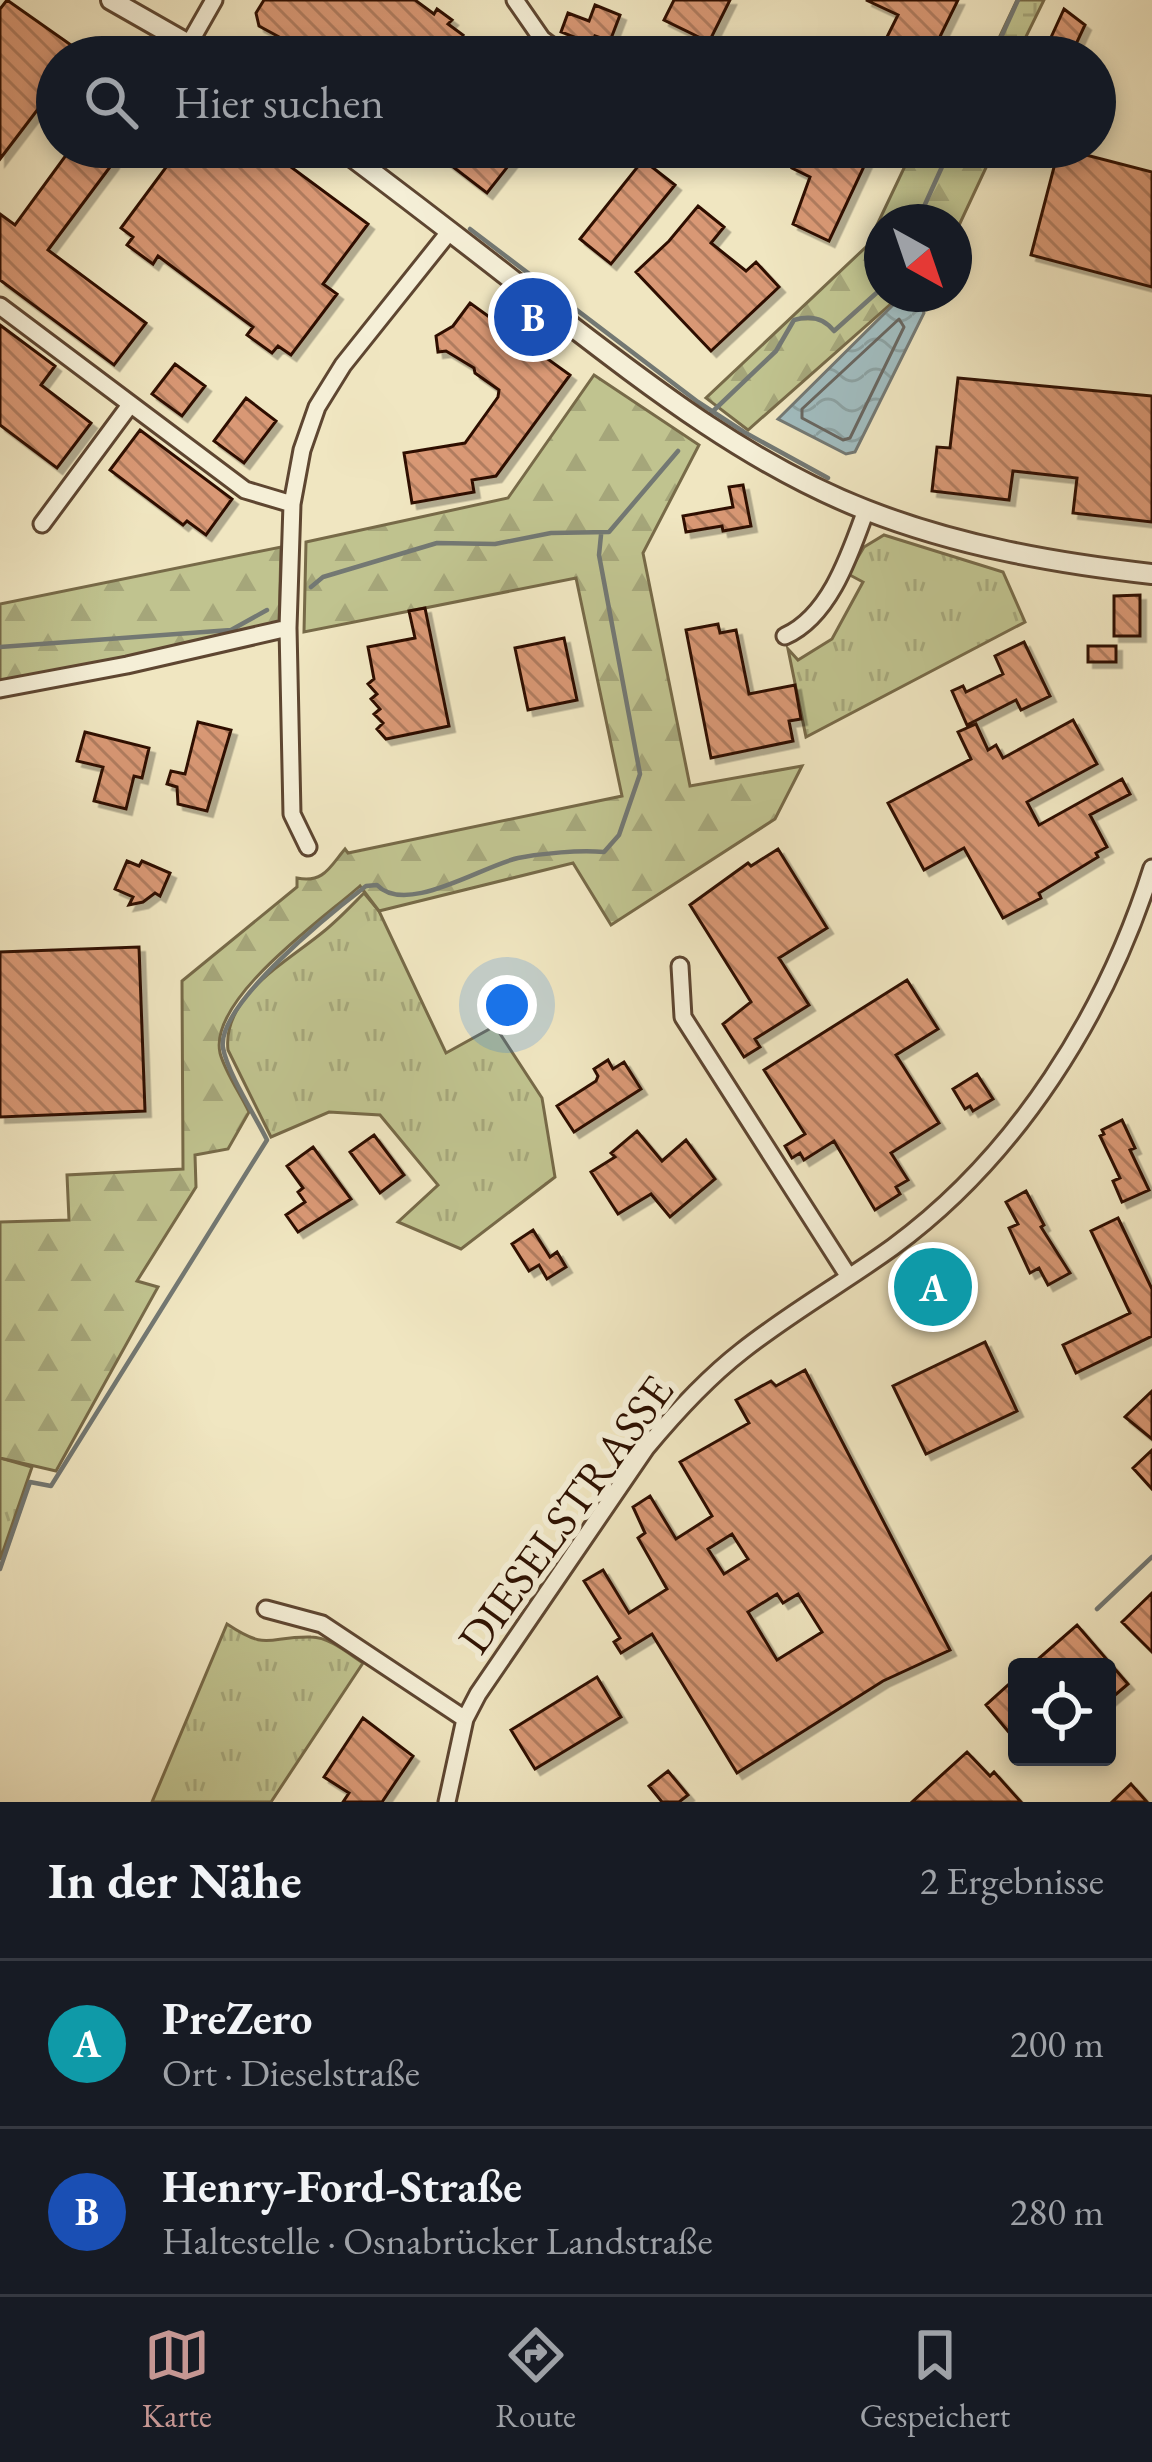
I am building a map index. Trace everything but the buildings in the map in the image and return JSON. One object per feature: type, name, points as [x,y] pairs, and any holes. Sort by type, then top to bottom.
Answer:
[{"type":"street","points":[[111,0],[175,36]]},
{"type":"street","points":[[194,36],[214,0]]},
{"type":"street","points":[[515,0],[540,36]]},
{"type":"street","points":[[366,168],[641,380],[751,452],[866,510],[961,541],[1071,565],[1152,574]]},
{"type":"street","points":[[308,847],[292,814],[288,628],[292,504],[302,450],[317,407],[343,364],[449,231]]},
{"type":"street","points":[[0,306],[245,490],[292,504]]},
{"type":"street","points":[[42,524],[130,405]]},
{"type":"street","points":[[785,636],[806,627],[820,610],[866,510]]},
{"type":"street","points":[[0,689],[288,628]]},
{"type":"street","name":"DIESELSTRASSE","points":[[447,1802],[465,1719],[646,1448],[674,1414],[742,1351],[946,1204],[982,1168],[1038,1098],[1098,998],[1152,868]]},
{"type":"street","points":[[680,966],[683,1017],[849,1277]]},
{"type":"street","name":"DIESELSTRASSE","points":[[266,1609],[322,1624],[465,1719]]},
{"type":"green space","points":[[1017,0],[1044,0],[1026,36],[1000,36]]},
{"type":"green space","points":[[904,168],[986,168],[969,204],[887,204]]},
{"type":"green space","points":[[864,249],[864,312],[882,312],[748,430],[706,398]]},
{"type":"green space","points":[[594,375],[699,445],[643,553],[690,786],[802,766],[775,819],[611,925],[573,863],[379,911],[360,886],[272,961],[232,1009],[221,1032],[220,1053],[249,1112],[228,1149],[195,1155],[196,1187],[137,1281],[158,1287],[56,1471],[0,1458],[0,1222],[69,1220],[67,1175],[183,1169],[182,981],[297,887],[297,878],[320,876],[345,849],[348,853],[622,796],[576,578],[304,632],[306,542],[508,498]]},
{"type":"green space","points":[[884,535],[1003,572],[1025,622],[806,737],[788,649],[798,660],[832,639],[863,582],[848,574],[864,547]]},
{"type":"green space","points":[[281,547],[279,626],[0,682],[0,604]]},
{"type":"green space","points":[[364,893],[379,911],[446,1053],[495,1026],[542,1098],[555,1177],[461,1249],[398,1222],[438,1185],[380,1115],[329,1112],[271,1137],[228,1050],[235,1013],[246,997]]},
{"type":"green space","points":[[0,1458],[32,1467],[0,1560]]},
{"type":"green space","points":[[227,1624],[260,1640],[325,1640],[363,1663],[271,1802],[152,1802]]},
{"type":"water","points":[[886,312],[924,312],[855,452],[846,454],[778,419]]},
{"type":"waterway","points":[[1002,36],[1018,0]]},
{"type":"waterway","points":[[925,204],[941,168]]},
{"type":"waterway","points":[[470,229],[698,402],[828,478]]},
{"type":"waterway","points":[[710,414],[776,351],[794,320],[816,319],[834,331],[864,304]]},
{"type":"waterway","points":[[311,587],[323,577],[437,543],[495,544],[551,533],[609,532],[678,451]]},
{"type":"waterway","points":[[0,1569],[30,1482],[51,1486],[267,1140],[223,1048],[226,1030],[256,985],[366,886],[406,895],[425,892],[518,858],[604,852],[619,835],[640,774],[599,555],[601,535]]},
{"type":"waterway","points":[[0,647],[231,630],[267,610]]},
{"type":"waterway","points":[[1097,1609],[1152,1557]]},
{"type":"place","name":"Henry-Ford-Straße","points":[[533,317]]},
{"type":"place","name":"PreZero","points":[[933,1287]]}]
